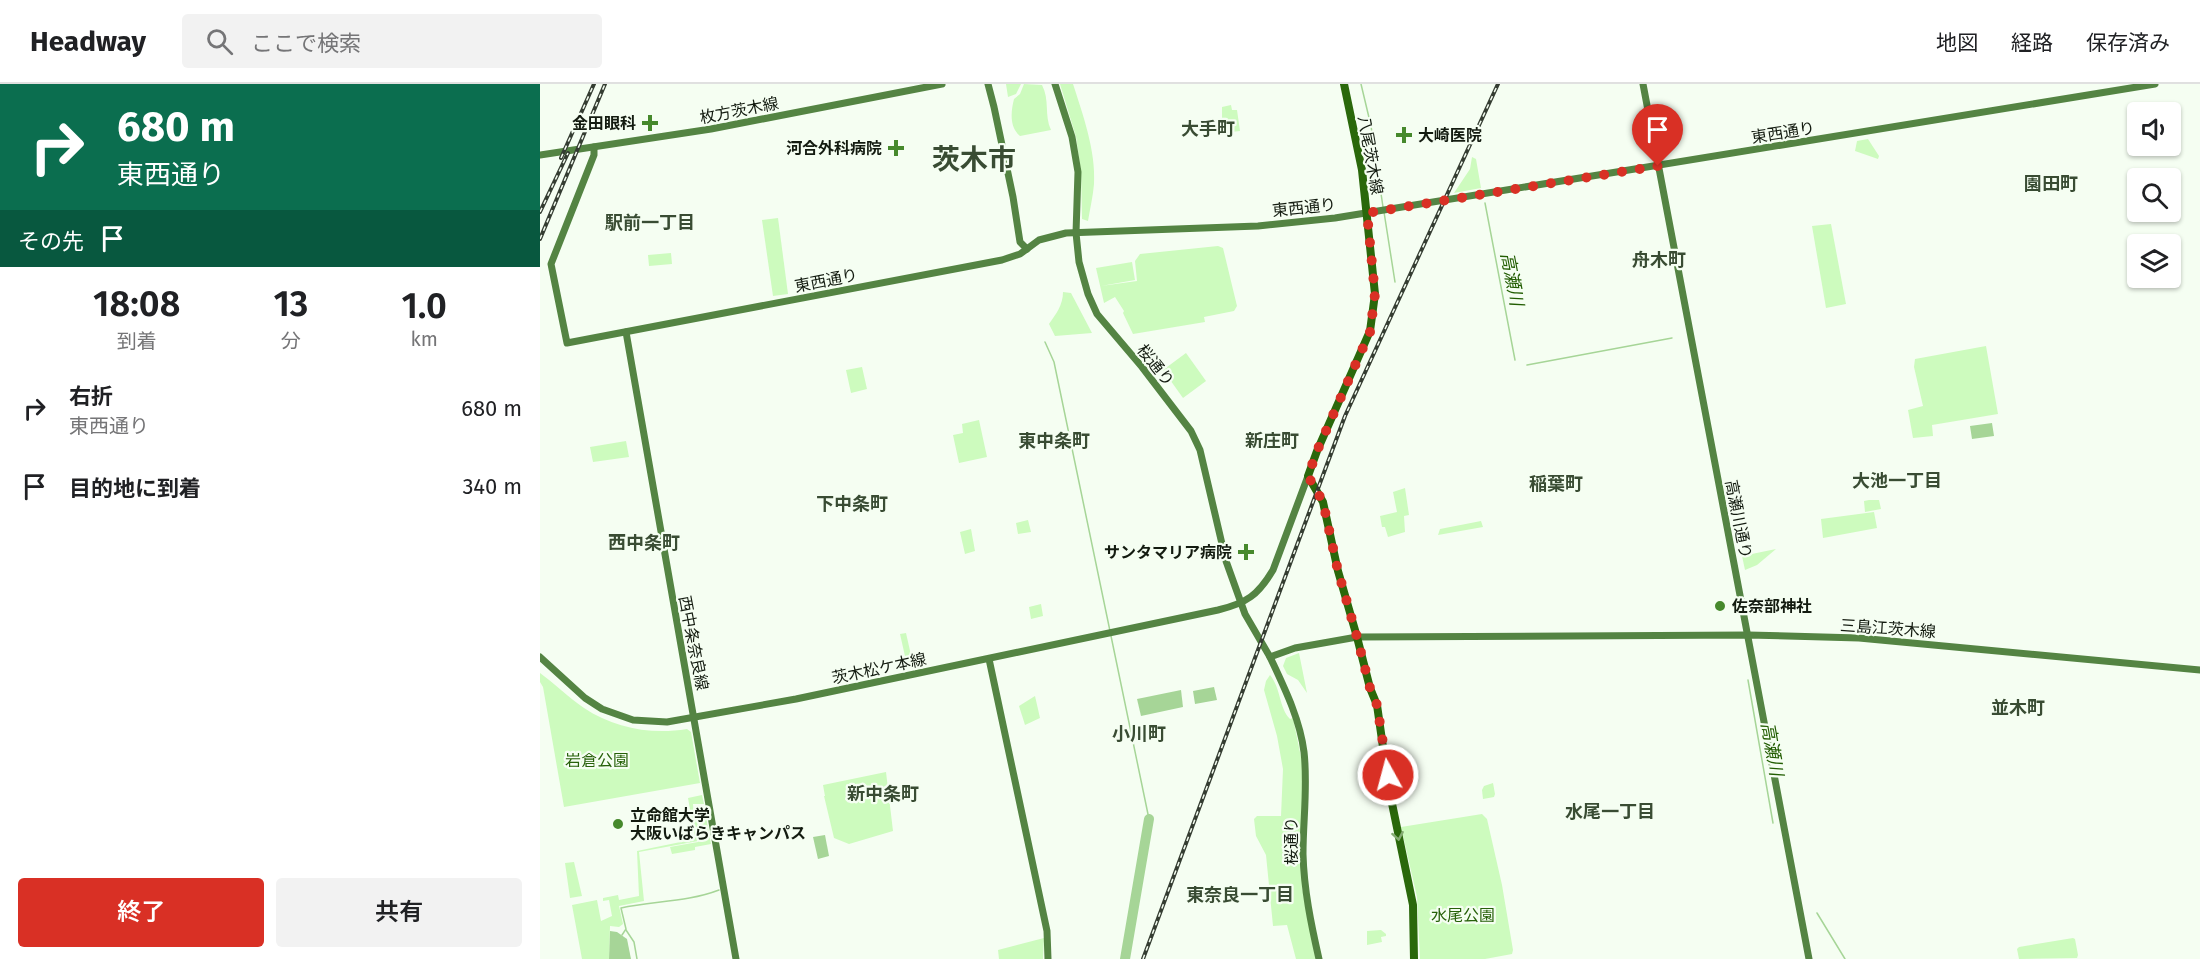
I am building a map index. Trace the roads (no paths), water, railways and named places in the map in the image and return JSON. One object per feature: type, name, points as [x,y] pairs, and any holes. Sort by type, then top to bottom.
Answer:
[{"type":"main road","name":"八尾茨木線","points":[[1308,476],[1370,332],[1375,294],[1362,170],[1344,84]]},
{"type":"main road","points":[[1308,476],[1323,502],[1338,571],[1382,726],[1393,809],[1413,905],[1414,959]]},
{"type":"street","name":"枚方茨木線","points":[[540,155],[711,129],[942,84]]},
{"type":"street","points":[[988,84],[1013,197],[1020,242],[1027,249]]},
{"type":"street","name":"桜通り","points":[[1054,84],[1072,137],[1078,172],[1076,233],[1082,279],[1097,315],[1191,431],[1200,450],[1223,552],[1241,603],[1270,657],[1298,724],[1306,777],[1303,852],[1305,887],[1319,959]]},
{"type":"street","name":"高瀬川通り","points":[[1643,84],[1809,959]]},
{"type":"street","name":"東西通り","points":[[594,147],[594,155],[551,264],[567,343],[1002,260],[1020,254],[1039,240],[1076,233],[1258,226],[1312,221],[2155,84]]},
{"type":"street","name":"西中条奈良線","points":[[626,332],[665,567],[736,959]]},
{"type":"street","points":[[1241,603],[1252,598],[1259,591],[1273,570],[1308,476]]},
{"type":"street","name":"茨木松ケ本線","points":[[540,657],[585,698],[614,714],[633,720],[655,722],[694,718],[989,659],[1218,610],[1241,603]]},
{"type":"street","name":"三島江茨木線","points":[[1357,637],[1748,636],[1895,640],[2200,670]]},
{"type":"street","points":[[1270,657],[1295,648],[1357,637]]},
{"type":"street","points":[[989,659],[1047,931],[1048,959]]},
{"type":"waterway","points":[[1361,84],[1371,126],[1383,207]]},
{"type":"waterway","name":"高瀬川","points":[[1485,203],[1515,360]]},
{"type":"waterway","points":[[1384,212],[1395,282]]},
{"type":"waterway","name":"高瀬川","points":[[1527,365],[1672,338]]},
{"type":"waterway","points":[[1045,342],[1054,362],[1110,631]]},
{"type":"waterway","points":[[1111,636],[1149,819]]},
{"type":"waterway","name":"高瀬川","points":[[1748,680],[1773,823]]},
{"type":"waterway","points":[[1125,959],[1149,819]]},
{"type":"waterway","points":[[622,935],[626,929],[621,908],[695,897],[719,890]]},
{"type":"waterway","name":"高瀬川","points":[[1817,913],[1845,959]]},
{"type":"waterway","points":[[626,930],[634,942],[637,959]]},
{"type":"railway","points":[[561,158],[594,84]]},
{"type":"railway","points":[[540,239],[605,84]]},
{"type":"railway","points":[[1143,959],[1345,416],[1498,84]]},
{"type":"railway","points":[[540,212],[568,153]]},
{"type":"place","name":"金田眼科","points":[[650,123]]},
{"type":"place","name":"大崎医院","points":[[1404,135]]},
{"type":"place","name":"河合外科病院","points":[[896,148]]},
{"type":"place","name":"サンタマリア病院","points":[[1246,552]]},
{"type":"place","name":"佐奈部神社","points":[[1720,606]]},
{"type":"place","name":"立命館大学 大阪いばらきキャンパス","points":[[618,824]]},
{"type":"district","name":"大手町","points":[[1208,129]]},
{"type":"district","name":"茨木市","points":[[974,159]]},
{"type":"district","name":"園田町","points":[[2051,184]]},
{"type":"district","name":"駅前一丁目","points":[[650,223]]},
{"type":"district","name":"舟木町","points":[[1659,260]]},
{"type":"district","name":"東中条町","points":[[1054,441]]},
{"type":"district","name":"新庄町","points":[[1272,441]]},
{"type":"district","name":"大池一丁目","points":[[1897,481]]},
{"type":"district","name":"稲葉町","points":[[1556,484]]},
{"type":"district","name":"下中条町","points":[[852,504]]},
{"type":"district","name":"西中条町","points":[[644,543]]},
{"type":"district","name":"並木町","points":[[2018,708]]},
{"type":"district","name":"小川町","points":[[1139,734]]},
{"type":"district","name":"新中条町","points":[[883,794]]},
{"type":"district","name":"水尾一丁目","points":[[1610,812]]},
{"type":"district","name":"東奈良一丁目","points":[[1240,895]]},
{"type":"park label","name":"岩倉公園","points":[[597,760]]},
{"type":"park label","name":"水尾公園","points":[[1463,915]]}]
